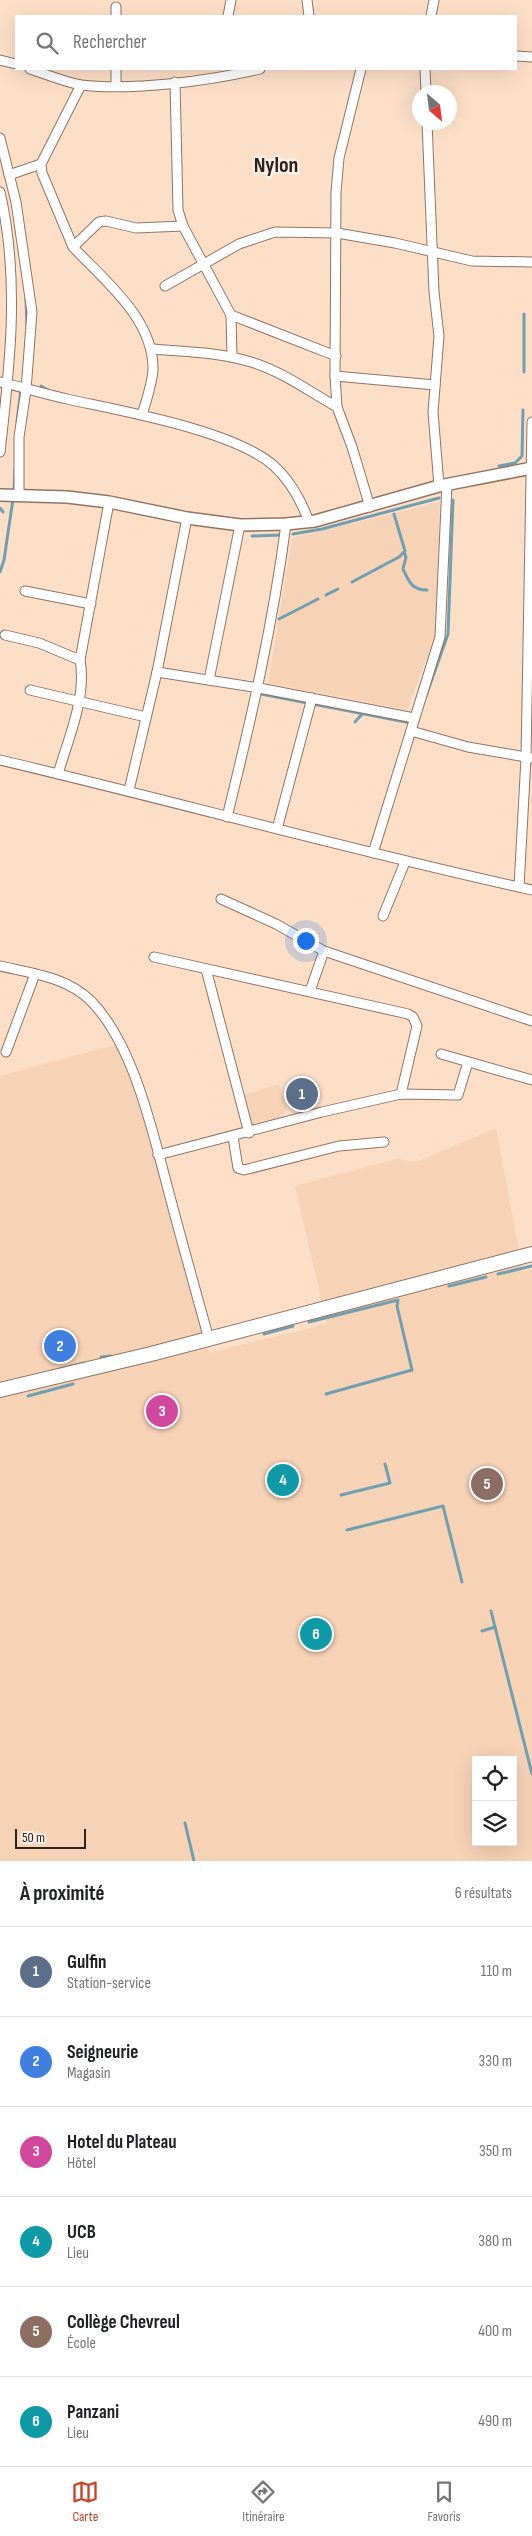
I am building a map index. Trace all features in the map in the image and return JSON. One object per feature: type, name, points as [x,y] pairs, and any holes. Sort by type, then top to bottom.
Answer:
[{"type":"main road","points":[[0,1390],[209,1339],[532,1254]]},
{"type":"street","points":[[228,15],[231,0]]},
{"type":"street","points":[[307,0],[309,15]]},
{"type":"street","points":[[431,15],[434,0]]},
{"type":"street","points":[[517,56],[532,57]]},
{"type":"street","points":[[0,60],[15,64]]},
{"type":"street","points":[[33,70],[80,84],[116,85],[174,82],[251,70]]},
{"type":"street","points":[[116,70],[116,85]]},
{"type":"street","points":[[361,70],[339,158],[336,192],[335,376],[337,407],[352,447],[370,507]]},
{"type":"street","points":[[425,70],[426,85]]},
{"type":"street","points":[[174,82],[176,194],[183,226],[231,315],[232,357]]},
{"type":"street","points":[[80,84],[41,164],[42,174],[72,247],[139,321],[152,349],[153,372],[142,416]]},
{"type":"street","points":[[373,853],[440,637],[442,622],[443,485],[433,436],[439,336],[434,292],[434,251],[427,130]]},
{"type":"street","points":[[0,138],[16,202],[32,312],[11,496],[109,502],[187,518],[240,525],[286,524],[309,522],[370,507],[394,497],[443,485],[532,468]]},
{"type":"street","points":[[9,174],[41,164]]},
{"type":"street","points":[[0,192],[10,243],[12,276],[12,330],[4,383],[0,452]]},
{"type":"street","points":[[72,247],[99,222],[106,221],[136,228],[183,226]]},
{"type":"street","points":[[165,286],[238,244],[258,235],[290,231],[337,233],[434,251],[472,261],[532,262]]},
{"type":"street","points":[[231,315],[336,356]]},
{"type":"street","points":[[152,349],[232,357],[273,370],[337,407]]},
{"type":"street","points":[[335,376],[435,386]]},
{"type":"street","points":[[4,383],[22,389],[201,431],[248,449],[272,464],[290,483],[301,500],[309,522]]},
{"type":"street","points":[[519,887],[529,758],[526,650],[532,422]]},
{"type":"street","points":[[58,774],[78,702],[81,683],[80,660],[109,502]]},
{"type":"street","points":[[129,790],[157,672],[187,518]]},
{"type":"street","points":[[227,817],[258,688],[278,584],[286,524]]},
{"type":"street","points":[[209,680],[240,525]]},
{"type":"street","points":[[26,592],[91,604]]},
{"type":"street","points":[[5,635],[39,643],[80,660]]},
{"type":"street","points":[[157,672],[258,688],[414,718]]},
{"type":"street","points":[[30,690],[146,717]]},
{"type":"street","points":[[277,829],[312,698]]},
{"type":"street","points":[[411,731],[468,747],[529,758]]},
{"type":"street","points":[[0,760],[129,790],[405,862],[532,890]]},
{"type":"street","points":[[383,916],[405,862]]},
{"type":"street","points":[[221,899],[290,931],[324,951],[366,967],[532,1021]]},
{"type":"street","points":[[310,991],[324,951]]},
{"type":"street","points":[[154,957],[310,991],[413,1017],[417,1026],[401,1094]]},
{"type":"street","points":[[0,966],[60,981],[74,988],[90,1000],[114,1031],[129,1064],[158,1155],[209,1339]]},
{"type":"street","points":[[206,969],[249,1132]]},
{"type":"street","points":[[6,1052],[34,974]]},
{"type":"street","points":[[441,1054],[532,1080]]},
{"type":"street","points":[[158,1155],[322,1112],[401,1094],[459,1095],[468,1062]]},
{"type":"street","points":[[232,1137],[238,1168],[244,1170],[340,1146],[384,1142]]},
{"type":"shaded area","points":[[440,502],[436,633],[407,710],[268,683],[292,538]]},
{"type":"shaded area","points":[[119,1044],[159,1165],[208,1353],[327,1324],[295,1186],[397,1159],[416,1162],[496,1128],[523,1271],[532,1270],[532,1861],[0,1861],[0,1076]]},
{"type":"shaded area","points":[[279,1084],[287,1110],[277,1121],[253,1130],[243,1095]]},
{"type":"waterway","points":[[26,299],[27,326]]},
{"type":"waterway","points":[[524,314],[524,372]]},
{"type":"waterway","points":[[41,386],[48,390]]},
{"type":"waterway","points":[[17,422],[21,389]]},
{"type":"waterway","points":[[499,466],[515,463],[522,456],[523,410]]},
{"type":"waterway","points":[[14,492],[15,469]]},
{"type":"waterway","points":[[293,534],[322,529],[439,498]]},
{"type":"waterway","points":[[0,572],[4,560],[13,499]]},
{"type":"waterway","points":[[426,696],[448,634],[453,500]]},
{"type":"waterway","points":[[0,508],[3,512]]},
{"type":"waterway","points":[[352,582],[399,557],[405,551],[394,514]]},
{"type":"waterway","points":[[252,536],[281,535]]},
{"type":"waterway","points":[[404,552],[406,557],[403,569],[409,581],[414,587],[427,590]]},
{"type":"waterway","points":[[326,595],[338,589]]},
{"type":"waterway","points":[[279,619],[318,599]]},
{"type":"waterway","points":[[258,696],[261,694],[411,723]]},
{"type":"waterway","points":[[355,722],[362,714]]},
{"type":"waterway","points":[[498,1274],[532,1266]]},
{"type":"waterway","points":[[449,1286],[486,1277]]},
{"type":"waterway","points":[[309,1322],[398,1300],[397,1306],[412,1370],[326,1394]]},
{"type":"waterway","points":[[264,1334],[293,1326]]},
{"type":"waterway","points":[[101,1357],[111,1356]]},
{"type":"waterway","points":[[60,1369],[84,1363]]},
{"type":"waterway","points":[[28,1396],[73,1384]]},
{"type":"waterway","points":[[341,1495],[390,1483],[385,1464]]},
{"type":"waterway","points":[[347,1530],[443,1506],[462,1582]]},
{"type":"waterway","points":[[491,1611],[532,1774]]},
{"type":"waterway","points":[[482,1631],[495,1627]]},
{"type":"waterway","points":[[185,1823],[194,1861]]},
{"type":"place","name":"Gulfin","points":[[302,1094]]},
{"type":"place","name":"Seigneurie","points":[[60,1346]]},
{"type":"place","name":"Hotel du Plateau","points":[[162,1411]]},
{"type":"place","name":"UCB","points":[[283,1480]]},
{"type":"place","name":"Collège Chevreul","points":[[487,1484]]},
{"type":"place","name":"Panzani","points":[[316,1634]]},
{"type":"district","name":"Nylon","points":[[276,165]]}]
